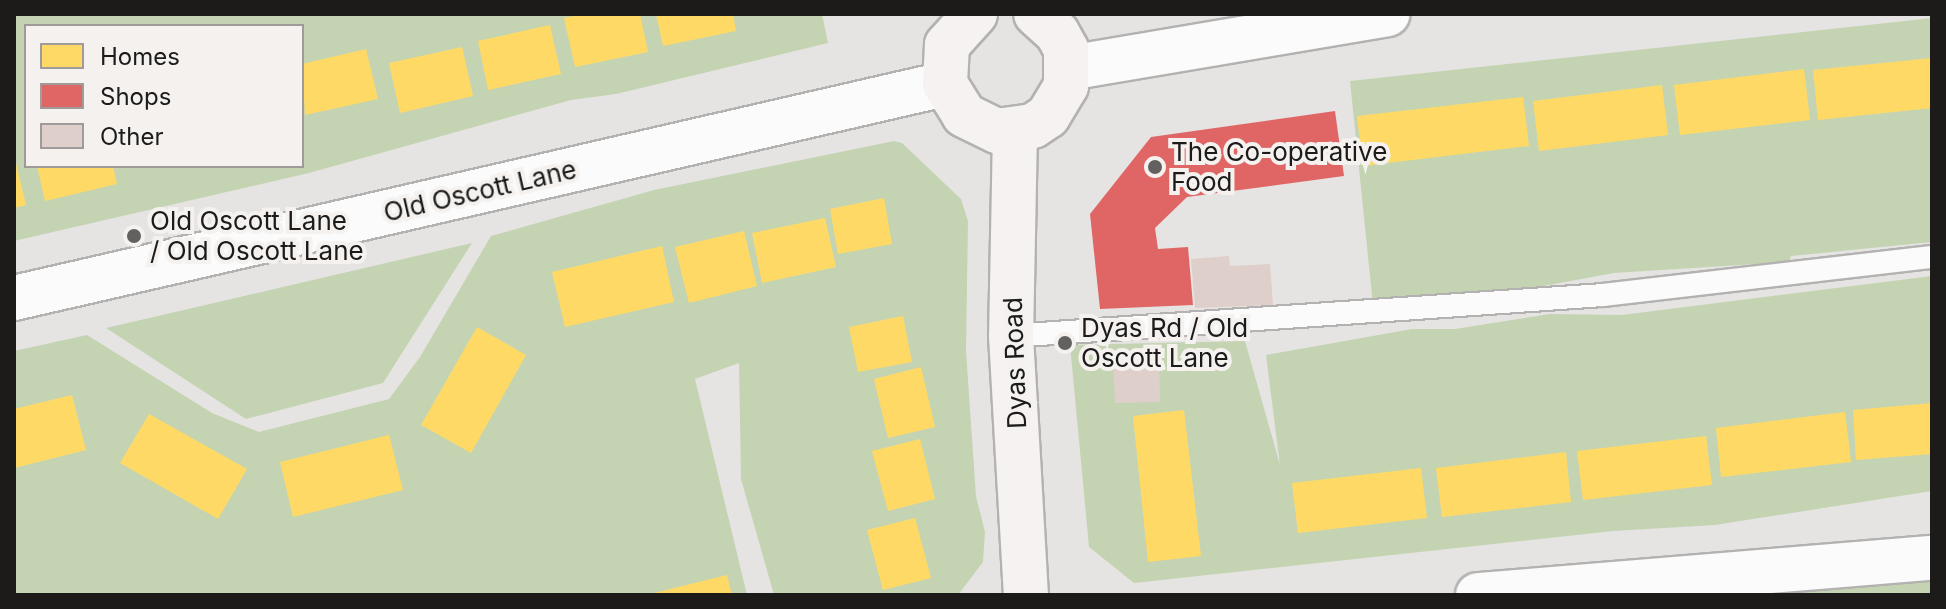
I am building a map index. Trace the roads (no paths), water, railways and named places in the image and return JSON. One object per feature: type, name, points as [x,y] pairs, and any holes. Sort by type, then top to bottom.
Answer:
[{"type":"street","points":[[975,14],[947,45],[945,84],[952,101],[979,126],[1015,131],[1033,126],[1054,109],[1069,68],[1057,33],[1036,14]]},
{"type":"street","points":[[1069,68],[1387,14]]},
{"type":"street","name":"Old Oscott Lane","points":[[14,298],[945,84]]},
{"type":"street","name":"Dyas Road","points":[[1015,131],[1011,336],[1026,595]]},
{"type":"street","points":[[1478,595],[1630,588],[1932,558]]},
{"type":"lane","points":[[1011,336],[1603,295],[1932,257]]},
{"type":"place","name":"The Co-operative Food","points":[[1155,167]]},
{"type":"place","name":"Old Oscott Lane / Old Oscott Lane","points":[[134,236]]},
{"type":"place","name":"Dyas Rd / Old Oscott Lane","points":[[1065,343]]}]
